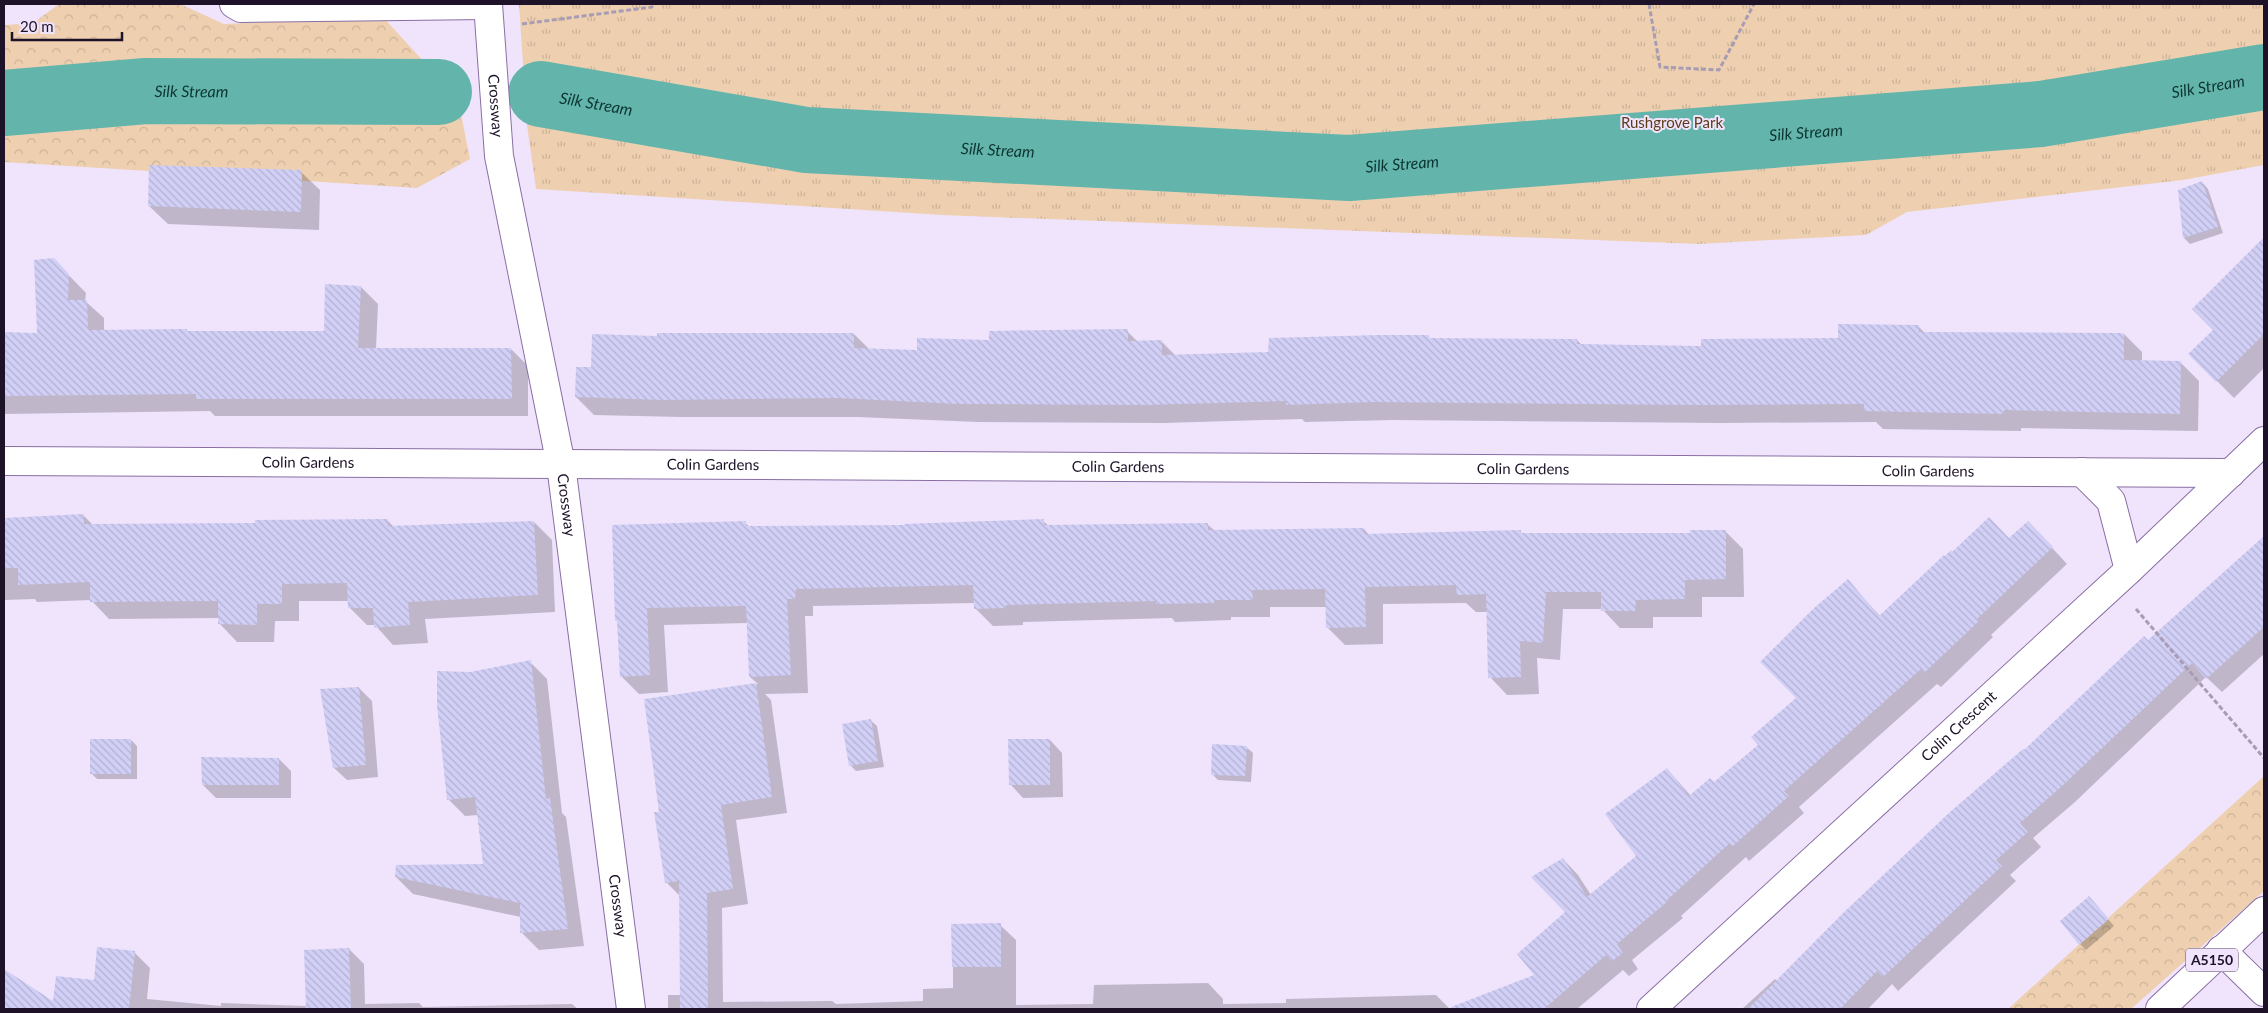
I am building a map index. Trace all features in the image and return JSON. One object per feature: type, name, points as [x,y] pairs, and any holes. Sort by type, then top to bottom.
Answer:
[{"type":"street","points":[[238,5],[488,12]]},
{"type":"street","name":"Crossway","points":[[488,12],[499,156],[561,465],[631,1009]]},
{"type":"street","name":"Colin Crescent","points":[[1651,1009],[2122,577],[2264,441]]},
{"type":"street","name":"Colin Gardens","points":[[4,461],[2232,473]]},
{"type":"street","points":[[2082,472],[2111,501],[2122,577]]},
{"type":"street","name":"A5150","points":[[2160,1009],[2264,911]]},
{"type":"street","points":[[2221,950],[2264,992]]},
{"type":"path","points":[[488,12],[652,7],[652,4]]},
{"type":"path","points":[[1649,4],[1660,67],[1719,70],[1754,4]]},
{"type":"path","points":[[2122,577],[2264,758]]},
{"type":"green space","points":[[59,4],[180,4],[224,24],[382,16],[458,99],[470,159],[417,188],[4,162],[4,25],[33,23]]},
{"type":"green space","name":"Rushgrove Park","points":[[519,4],[2264,4],[2264,165],[2183,180],[1907,212],[1866,235],[1698,244],[942,215],[536,189],[527,125]]},
{"type":"green space","points":[[2264,776],[2264,891],[2131,1009],[2008,1009]]},
{"type":"building","points":[[149,165],[302,170],[301,212],[148,206]]},
{"type":"building","points":[[2202,181],[2218,227],[2183,238],[2178,190]]},
{"type":"building","points":[[2264,237],[2264,334],[2216,382],[2188,354],[2213,330],[2192,309]]},
{"type":"building","points":[[54,258],[69,274],[68,300],[87,300],[88,330],[324,331],[325,284],[361,286],[358,348],[511,348],[512,399],[196,399],[196,394],[4,396],[4,332],[37,333],[34,260]]},
{"type":"building","points":[[1838,324],[1919,325],[1919,332],[2124,333],[2124,360],[2181,361],[2180,414],[2004,410],[2003,414],[1864,411],[1864,404],[1701,405],[1373,402],[1286,405],[1286,401],[1144,405],[959,404],[838,398],[663,400],[575,397],[576,367],[591,367],[592,334],[657,336],[657,333],[854,333],[854,348],[917,350],[917,338],[989,340],[989,331],[1128,329],[1128,341],[1162,340],[1162,355],[1268,352],[1269,338],[1379,335],[1429,335],[1429,338],[1577,339],[1577,344],[1701,346],[1701,339],[1838,338]]},
{"type":"building","points":[[84,514],[84,524],[255,523],[255,520],[388,519],[388,526],[534,521],[538,595],[408,602],[410,625],[374,628],[373,608],[348,608],[347,583],[282,584],[282,604],[257,604],[257,625],[218,624],[218,601],[90,602],[90,582],[18,585],[18,568],[4,568],[4,518]]},
{"type":"building","points":[[1989,517],[2009,538],[2028,521],[2053,547],[1977,619],[1979,621],[1924,673],[1921,669],[1784,791],[1789,796],[1733,846],[1730,843],[1668,901],[1617,944],[1623,953],[1612,961],[1606,955],[1544,1009],[1452,1009],[1451,1007],[1534,975],[1517,954],[1565,912],[1531,877],[1563,858],[1587,897],[1636,856],[1605,814],[1667,768],[1689,796],[1710,778],[1714,782],[1758,745],[1751,737],[1796,698],[1760,662],[1813,609],[1848,579],[1879,616],[1944,555],[1951,550],[1952,552]]},
{"type":"building","points":[[1044,519],[1044,525],[1208,523],[1208,530],[1364,528],[1364,534],[1521,530],[1521,533],[1690,533],[1690,530],[1726,530],[1726,579],[1685,580],[1685,599],[1636,600],[1635,611],[1601,611],[1601,592],[1546,592],[1543,643],[1520,641],[1521,677],[1488,678],[1486,594],[1457,595],[1456,585],[1365,587],[1366,627],[1326,628],[1325,589],[1252,590],[1253,600],[1214,600],[1214,603],[1156,604],[1156,601],[1006,605],[1005,608],[974,609],[973,585],[796,589],[795,599],[787,599],[791,675],[749,677],[746,606],[647,608],[650,675],[620,677],[617,621],[615,621],[612,525],[746,521],[746,526],[904,525]]},
{"type":"building","points":[[2264,536],[2264,627],[2206,679],[2192,663],[2061,787],[2020,823],[2028,832],[1996,860],[2002,866],[1883,977],[1877,971],[1840,1009],[1748,1009],[1841,915],[1950,812],[2024,750],[2144,636],[2148,640]]},
{"type":"building","points":[[531,660],[546,799],[550,798],[568,929],[520,933],[520,903],[395,877],[396,865],[483,864],[475,797],[447,800],[437,705],[437,671],[470,672]]},
{"type":"building","points":[[756,683],[772,797],[721,805],[733,889],[707,893],[708,1009],[680,1009],[679,881],[665,883],[654,812],[659,812],[644,699]]},
{"type":"building","points":[[359,687],[366,765],[333,768],[320,689]]},
{"type":"building","points":[[871,719],[878,761],[849,766],[842,724]]},
{"type":"building","points":[[90,739],[131,739],[131,774],[90,774]]},
{"type":"building","points":[[1008,739],[1050,739],[1050,785],[1009,785]]},
{"type":"building","points":[[1212,744],[1247,746],[1245,776],[1211,775]]},
{"type":"building","points":[[201,757],[279,758],[279,785],[202,785]]},
{"type":"building","points":[[2089,896],[2109,919],[2079,945],[2060,921]]},
{"type":"building","points":[[1001,923],[1001,967],[952,967],[951,924]]},
{"type":"building","points":[[97,947],[135,951],[129,1009],[4,1009],[4,969],[53,1001],[56,976],[94,980]]},
{"type":"building","points":[[349,948],[351,1009],[306,1009],[304,950]]},
{"type":"waterway","name":"Silk Stream","points":[[541,94],[806,140],[1349,168],[2041,114],[2264,77]]},
{"type":"waterway","name":"Silk Stream","points":[[4,103],[146,91],[439,92]]}]
